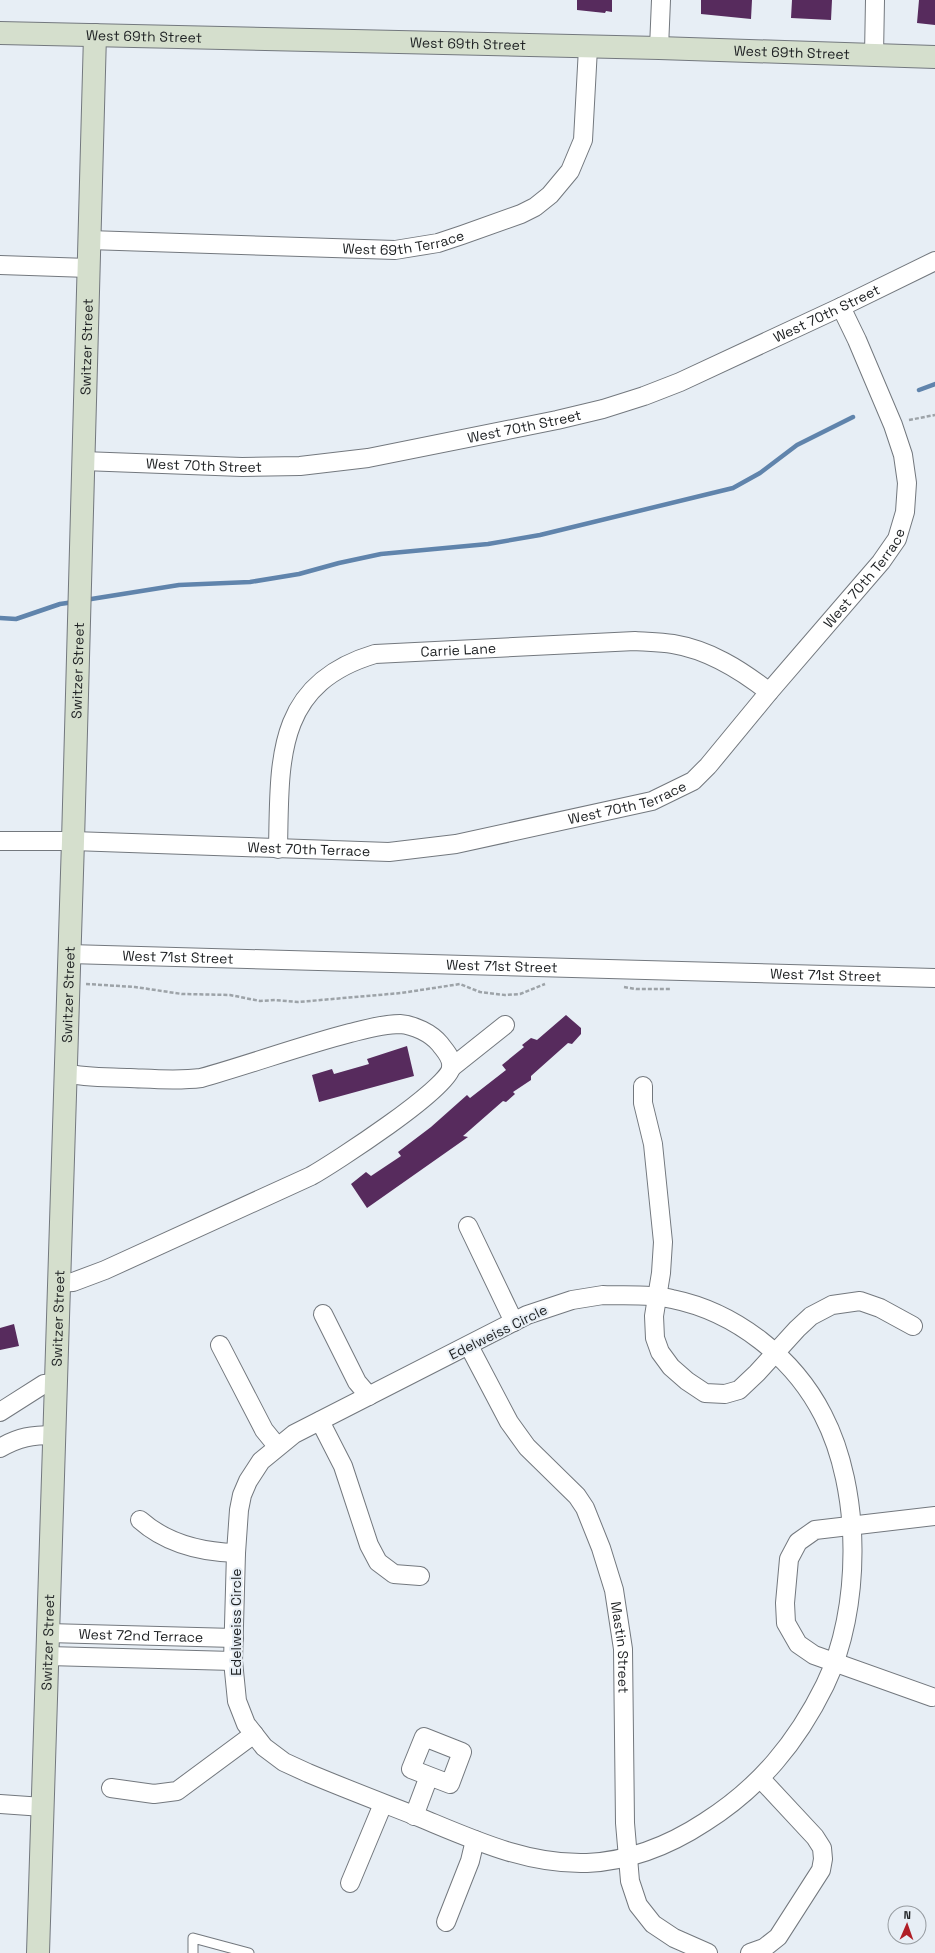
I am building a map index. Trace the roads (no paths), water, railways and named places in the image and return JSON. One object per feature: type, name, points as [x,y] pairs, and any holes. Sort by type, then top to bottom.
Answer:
[{"type":"street","points":[[659,48],[661,0]]},
{"type":"street","points":[[874,55],[875,0]]},
{"type":"street","name":"West 69th Street","points":[[0,33],[588,48],[659,48],[935,57]]},
{"type":"street","name":"Switzer Street","points":[[38,1953],[73,841],[95,35]]},
{"type":"street","name":"West 69th Terrace","points":[[89,240],[395,250],[438,243],[522,214],[535,207],[550,195],[570,171],[579,154],[585,124],[588,48]]},
{"type":"street","name":"West 70th Street","points":[[83,461],[242,467],[300,466],[368,458],[557,420],[603,409],[644,396],[680,382],[841,307],[935,261]]},
{"type":"street","points":[[0,265],[88,268]]},
{"type":"street","name":"West 70th Terrace","points":[[0,841],[73,841],[388,852],[418,850],[456,844],[652,801],[670,794],[693,781],[708,766],[768,692],[881,562],[897,539],[905,512],[907,483],[903,455],[893,425],[857,340],[841,307]]},
{"type":"street","name":"Carrie Lane","points":[[278,849],[280,771],[287,734],[293,718],[309,693],[321,682],[347,664],[361,658],[375,654],[635,641],[672,644],[689,648],[720,660],[754,681],[768,692]]},
{"type":"street","name":"West 71st Street","points":[[69,954],[935,978]]},
{"type":"street","points":[[65,1073],[80,1076],[145,1079],[184,1080],[201,1078],[329,1038],[382,1026],[401,1024],[419,1029],[437,1041],[450,1057],[451,1068]]},
{"type":"street","points":[[58,1283],[73,1282],[105,1270],[311,1176],[340,1159],[415,1105],[446,1078],[451,1068],[505,1026]]},
{"type":"street","points":[[643,1086],[643,1103],[653,1144],[663,1242],[654,1316],[655,1338],[660,1352],[671,1367],[687,1381],[705,1393],[725,1394],[739,1390],[758,1373],[811,1316],[832,1305],[860,1301],[880,1308],[912,1326]]},
{"type":"street","points":[[468,1226],[514,1322]]},
{"type":"street","name":"Edelweiss Circle","points":[[603,1294],[674,1299],[716,1314],[735,1323],[761,1341],[796,1373],[814,1399],[832,1434],[847,1492],[853,1554],[853,1577],[847,1620],[826,1684],[801,1728],[783,1754],[761,1779],[723,1811],[683,1836],[648,1851],[611,1861],[586,1863],[542,1860],[513,1854],[383,1804],[284,1762],[264,1747],[246,1724],[237,1701],[233,1661],[236,1553],[239,1510],[242,1495],[248,1481],[261,1461],[277,1446],[294,1434],[514,1322],[539,1310],[572,1300],[603,1294]]},
{"type":"street","points":[[323,1314],[357,1382],[369,1396]]},
{"type":"street","points":[[220,1345],[264,1430],[277,1446]]},
{"type":"street","name":"Mastin Street","points":[[469,1346],[509,1422],[527,1447],[566,1483],[581,1502],[601,1548],[614,1590],[623,1649],[625,1823],[630,1881],[638,1905],[653,1924],[674,1938],[708,1953]]},
{"type":"street","points":[[0,1412],[44,1384],[55,1383]]},
{"type":"street","points":[[320,1421],[343,1466],[369,1545],[378,1562],[394,1574],[420,1576]]},
{"type":"street","points":[[0,1448],[15,1439],[37,1435],[54,1435]]},
{"type":"street","points":[[932,1697],[834,1662],[814,1654],[798,1644],[786,1623],[785,1603],[789,1558],[798,1542],[815,1530],[935,1516]]},
{"type":"street","name":"Edelweiss Circle","points":[[140,1520],[150,1528],[194,1549],[236,1553]]},
{"type":"street","name":"West 72nd Terrace","points":[[48,1633],[234,1638]]},
{"type":"street","name":"West 72nd Terrace","points":[[48,1656],[233,1661]]},
{"type":"street","points":[[111,1788],[154,1794],[177,1791],[254,1734]]},
{"type":"street","points":[[414,1816],[430,1776]]},
{"type":"street","points":[[750,1953],[764,1948],[778,1937],[815,1882],[821,1870],[823,1859],[822,1848],[815,1837],[761,1779]]},
{"type":"street","points":[[0,1804],[43,1807]]},
{"type":"street","points":[[350,1882],[383,1804]]},
{"type":"street","points":[[446,1922],[470,1861],[475,1840]]},
{"type":"lane","points":[[193,1953],[194,1938],[249,1953]]},
{"type":"waterway","points":[[919,390],[935,384]]},
{"type":"waterway","points":[[85,600],[179,585],[250,582],[299,574],[339,563],[381,554],[488,544],[540,535],[733,488],[760,473],[797,445],[853,417]]},
{"type":"waterway","points":[[0,618],[16,619],[60,604],[74,602]]}]
